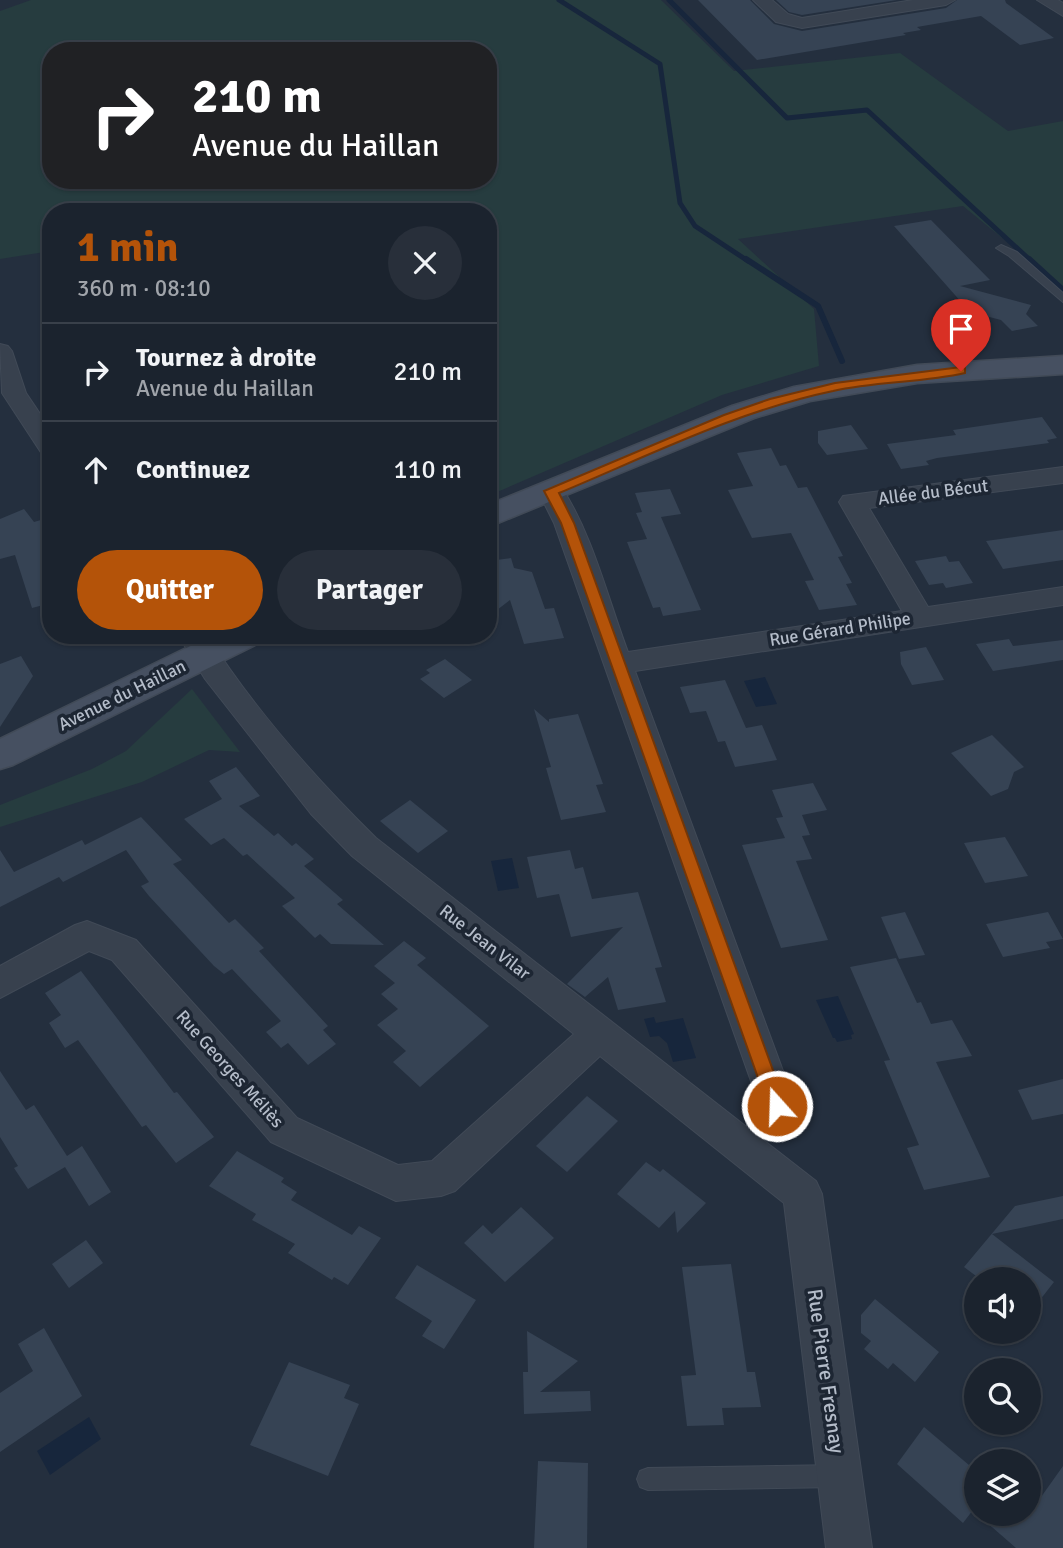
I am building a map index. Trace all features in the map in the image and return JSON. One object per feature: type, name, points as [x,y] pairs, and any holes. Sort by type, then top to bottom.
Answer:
[{"type":"street","points":[[762,0],[782,18],[795,23],[874,5],[946,0]]},
{"type":"street","points":[[1046,0],[1063,11]]},
{"type":"street","points":[[0,351],[7,398],[42,439]]},
{"type":"street","points":[[497,513],[743,412],[835,386],[928,373],[1063,365]]},
{"type":"street","name":"Allée du Bécut","points":[[920,617],[852,502],[1063,475]]},
{"type":"street","points":[[551,491],[567,523],[777,1106]]},
{"type":"street","name":"Rue Gérard Philipe","points":[[617,664],[1063,596]]},
{"type":"street","name":"Avenue du Haillan","points":[[0,755],[199,645]]},
{"type":"street","name":"Rue Jean Vilar","points":[[199,645],[215,672],[314,795],[364,847],[601,1032],[802,1194]]},
{"type":"street","name":"Rue Georges Méliès","points":[[0,983],[87,935],[124,950],[284,1130],[396,1183],[441,1178],[601,1032]]},
{"type":"street","name":"Rue Pierre Fresnay","points":[[802,1194],[849,1548]]},
{"type":"lane","points":[[1001,248],[1013,254],[1063,299]]},
{"type":"lane","points":[[648,1479],[839,1476]]},
{"type":"green space","points":[[31,0],[661,0],[734,71],[900,53],[1008,131],[1063,121],[1063,288],[963,206],[738,239],[814,309],[819,366],[722,395],[497,492],[497,203],[42,203],[42,252],[0,259],[0,11]]},
{"type":"green space","points":[[192,689],[240,752],[209,750],[142,782],[0,827],[0,805],[92,769],[126,751]]},
{"type":"water","points":[[765,677],[777,704],[756,707],[744,681]]},
{"type":"water","points":[[512,858],[519,888],[498,891],[491,861]]},
{"type":"water","points":[[838,996],[854,1034],[851,1035],[852,1039],[837,1042],[816,1000]]},
{"type":"water","points":[[654,1017],[656,1023],[683,1018],[696,1058],[673,1062],[667,1043],[659,1036],[650,1037],[644,1019]]},
{"type":"water","points":[[89,1417],[101,1439],[50,1475],[37,1451]]},
{"type":"building","points":[[698,0],[750,0],[774,24],[802,31],[946,8],[957,0],[1005,0],[1054,38],[1020,45],[981,16],[917,27],[921,30],[903,33],[906,35],[757,60]]},
{"type":"building","points":[[776,0],[897,0],[802,15],[789,12]]},
{"type":"building","points":[[931,220],[990,280],[960,286],[1031,305],[1026,314],[1038,326],[1012,331],[1001,320],[970,312],[894,226]]},
{"type":"building","points":[[1042,417],[1057,438],[1047,440],[1049,443],[937,458],[926,461],[929,465],[901,469],[887,444],[956,435],[953,430]]},
{"type":"building","points":[[851,425],[868,449],[827,455],[818,443],[818,431]]},
{"type":"building","points":[[771,448],[780,466],[786,465],[798,488],[807,487],[843,556],[838,557],[852,583],[846,584],[857,605],[819,610],[805,581],[814,580],[791,533],[752,538],[728,490],[753,486],[737,453]]},
{"type":"building","points":[[670,489],[681,514],[661,517],[701,610],[663,616],[660,607],[653,608],[627,542],[647,539],[636,513],[642,512],[635,493]]},
{"type":"building","points":[[24,509],[34,522],[42,520],[42,605],[32,608],[15,555],[0,559],[0,519]]},
{"type":"building","points":[[1063,530],[1063,560],[1003,569],[986,541]]},
{"type":"building","points":[[946,556],[949,562],[959,561],[973,583],[946,588],[943,583],[929,585],[915,561]]},
{"type":"building","points":[[511,558],[514,568],[532,572],[545,609],[554,608],[564,638],[524,644],[510,600],[497,610],[497,560]]},
{"type":"building","points":[[1009,639],[1013,646],[1063,640],[1063,660],[993,671],[976,644]]},
{"type":"building","points":[[926,647],[944,680],[912,685],[901,664],[900,652]]},
{"type":"building","points":[[21,656],[33,676],[0,727],[0,664]]},
{"type":"building","points":[[445,659],[472,680],[444,698],[420,679],[430,673],[426,670]]},
{"type":"building","points":[[725,680],[746,728],[762,725],[777,760],[735,767],[725,741],[718,742],[706,711],[690,713],[680,687]]},
{"type":"building","points":[[534,709],[549,722],[549,719],[578,714],[603,784],[596,785],[606,812],[561,820],[546,768],[551,767]]},
{"type":"building","points":[[992,735],[1024,767],[1014,772],[1008,789],[991,796],[951,753]]},
{"type":"building","points":[[236,767],[260,796],[239,806],[274,836],[278,833],[292,846],[296,843],[314,859],[304,866],[343,900],[337,904],[384,945],[331,944],[320,934],[315,938],[282,906],[295,898],[247,854],[243,856],[224,838],[211,845],[184,819],[222,799],[209,781]]},
{"type":"building","points":[[813,783],[827,810],[802,815],[810,835],[802,836],[812,859],[796,861],[828,940],[781,948],[742,845],[785,838],[776,818],[783,817],[772,790]]},
{"type":"building","points":[[410,800],[448,831],[418,853],[380,821]]},
{"type":"building","points":[[141,817],[182,860],[173,864],[229,923],[235,919],[264,948],[259,951],[328,1026],[323,1030],[336,1044],[308,1065],[288,1043],[281,1048],[266,1032],[281,1021],[232,969],[224,974],[214,966],[149,896],[141,886],[149,882],[126,850],[63,882],[59,877],[0,907],[0,850],[14,872],[82,840],[85,845]]},
{"type":"building","points":[[1005,837],[1028,876],[985,883],[964,843]]},
{"type":"building","points":[[570,850],[575,869],[583,867],[592,899],[638,892],[662,967],[655,968],[666,1002],[618,1010],[608,977],[585,997],[567,984],[623,927],[571,937],[559,894],[537,898],[527,857]]},
{"type":"building","points":[[905,912],[925,955],[899,959],[881,917]]},
{"type":"building","points":[[1048,912],[1063,939],[1046,942],[1050,948],[1003,957],[986,924]]},
{"type":"building","points":[[404,941],[426,958],[417,965],[489,1026],[420,1087],[393,1062],[406,1051],[377,1025],[398,1009],[381,994],[395,983],[374,966]]},
{"type":"building","points":[[896,958],[917,1003],[921,1002],[931,1024],[952,1020],[972,1056],[936,1062],[990,1177],[924,1190],[907,1148],[919,1145],[884,1061],[890,1060],[850,967]]},
{"type":"building","points":[[81,971],[174,1093],[177,1092],[214,1137],[176,1163],[146,1125],[142,1127],[78,1040],[65,1048],[49,1023],[61,1015],[45,993]]},
{"type":"building","points":[[0,1071],[26,1110],[34,1105],[67,1156],[82,1146],[111,1192],[89,1206],[65,1167],[28,1189],[14,1168],[18,1166],[0,1137]]},
{"type":"building","points":[[1063,1079],[1063,1114],[1032,1120],[1018,1090]]},
{"type":"building","points":[[587,1096],[618,1121],[567,1172],[536,1146]]},
{"type":"building","points":[[237,1151],[284,1178],[281,1182],[297,1192],[291,1200],[352,1235],[359,1226],[381,1238],[348,1285],[334,1277],[332,1280],[288,1253],[295,1244],[252,1220],[256,1214],[209,1186]]},
{"type":"building","points":[[646,1162],[660,1172],[663,1169],[706,1203],[677,1233],[675,1211],[659,1228],[617,1194]]},
{"type":"building","points":[[1063,1196],[1063,1219],[992,1234],[1035,1267],[964,1267],[1015,1206]]},
{"type":"building","points":[[521,1207],[554,1238],[505,1282],[464,1243],[483,1225],[492,1234]]},
{"type":"building","points":[[86,1240],[103,1263],[69,1288],[52,1264]]},
{"type":"building","points":[[731,1264],[747,1372],[755,1372],[761,1407],[722,1408],[724,1425],[687,1426],[681,1376],[696,1375],[682,1267]]},
{"type":"building","points":[[417,1265],[476,1300],[444,1349],[422,1336],[432,1321],[395,1298]]},
{"type":"building","points":[[1041,1272],[1054,1282],[1041,1299]]},
{"type":"building","points":[[875,1299],[939,1352],[915,1382],[893,1363],[888,1369],[864,1349],[871,1341],[861,1333],[861,1315]]},
{"type":"building","points":[[44,1328],[82,1396],[0,1452],[0,1393],[33,1371],[18,1344]]},
{"type":"building","points":[[527,1331],[578,1361],[540,1392],[590,1391],[591,1411],[524,1414],[523,1372],[528,1372]]},
{"type":"building","points":[[289,1362],[350,1385],[344,1398],[359,1404],[328,1476],[250,1445]]},
{"type":"building","points":[[924,1427],[964,1461],[963,1523],[897,1464]]},
{"type":"building","points":[[538,1461],[588,1463],[587,1548],[534,1548]]},
{"type":"building","points":[[1063,1466],[1063,1548],[1016,1548],[991,1526],[1041,1526],[1041,1497]]},
{"type":"waterway","points":[[559,0],[660,64],[680,203],[695,226],[748,261]]},
{"type":"waterway","points":[[669,0],[787,118],[867,110],[1031,261]]},
{"type":"waterway","points":[[746,259],[818,306],[842,361]]},
{"type":"waterway","points":[[1029,259],[1063,290]]},
{"type":"route","points":[[777,1106],[567,523],[551,491],[775,401],[835,386],[961,371]]}]
